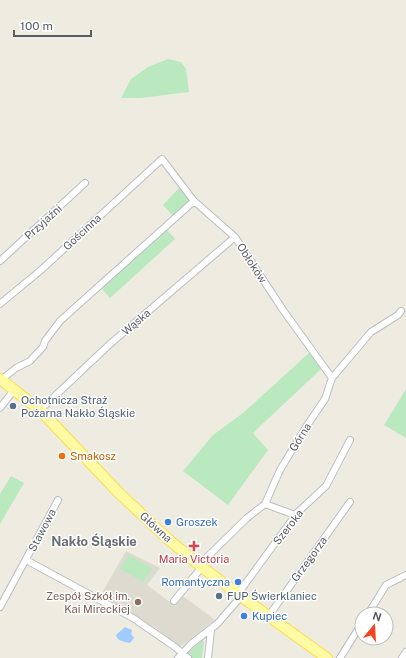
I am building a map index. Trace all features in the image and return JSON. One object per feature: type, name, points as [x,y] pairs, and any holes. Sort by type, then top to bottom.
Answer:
[{"type":"main road","name":"Główna","points":[[0,379],[40,410],[119,493],[168,539],[268,617],[327,658]]},
{"type":"street","name":"Obłoków","points":[[162,158],[194,201],[235,237],[283,310],[332,378]]},
{"type":"street","name":"Gościnna","points":[[0,304],[41,270],[162,158]]},
{"type":"street","name":"Przyjaźni","points":[[0,260],[85,183]]},
{"type":"street","points":[[0,379],[16,368],[30,361],[43,347],[45,341],[60,321],[194,201]]},
{"type":"street","name":"Wąska","points":[[40,410],[110,344],[235,237]]},
{"type":"street","name":"Górna","points":[[174,602],[201,566],[247,518],[265,504],[280,470],[325,399],[332,378],[371,332],[398,315],[401,310]]},
{"type":"street","points":[[0,408],[14,390]]},
{"type":"street","name":"Szeroka","points":[[178,658],[191,644],[211,630],[239,599],[239,595],[295,515],[326,486],[350,440]]},
{"type":"street","name":"Stawowa","points":[[0,607],[58,500]]},
{"type":"street","name":"Grzegorza","points":[[268,617],[350,502]]},
{"type":"street","points":[[265,504],[295,515]]},
{"type":"street","points":[[26,560],[134,618],[182,652],[188,658]]},
{"type":"street","points":[[373,606],[386,585],[406,576]]},
{"type":"street","points":[[208,658],[211,630]]},
{"type":"street","points":[[340,658],[354,636]]},
{"type":"street","points":[[402,658],[406,652]]},
{"type":"shaded area","name":"Zespół Szkół im. Kai Mireckiej","points":[[126,551],[160,568],[147,585],[175,606],[183,596],[215,620],[180,647],[156,628],[99,598]]},
{"type":"green space","points":[[168,59],[181,62],[186,69],[189,92],[141,98],[121,98],[131,79],[148,67]]},
{"type":"green space","points":[[179,188],[191,201],[173,216],[163,205]]},
{"type":"green space","points":[[167,230],[175,239],[110,298],[101,288]]},
{"type":"green space","points":[[309,353],[321,369],[253,433],[268,450],[228,505],[183,471],[213,435],[243,413]]},
{"type":"green space","points":[[406,389],[406,438],[384,425]]},
{"type":"green space","points":[[11,476],[24,483],[0,524],[0,494]]},
{"type":"green space","points":[[128,555],[152,568],[144,582],[120,569]]},
{"type":"green space","points":[[202,639],[204,642],[202,658],[192,658],[186,653],[188,650],[191,650],[196,646],[196,643]]},
{"type":"water","points":[[125,627],[132,630],[131,634],[134,638],[130,643],[120,640],[116,635]]},
{"type":"place","name":"Ochotnicza Straż Pożarna Nakło Śląskie","points":[[13,406]]},
{"type":"place","name":"Smakosz","points":[[62,456]]},
{"type":"place","name":"Groszek","points":[[168,522]]},
{"type":"place","name":"Maria Victoria","points":[[194,546]]},
{"type":"place","name":"Romantyczna","points":[[238,582]]},
{"type":"place","name":"FUP Świerklaniec","points":[[219,596]]},
{"type":"place","name":"Zespół Szkół im. Kai Mireckiej","points":[[138,602]]},
{"type":"place","name":"Kupiec","points":[[244,616]]},
{"type":"district","name":"Nakło Śląskie","points":[[94,541]]}]
